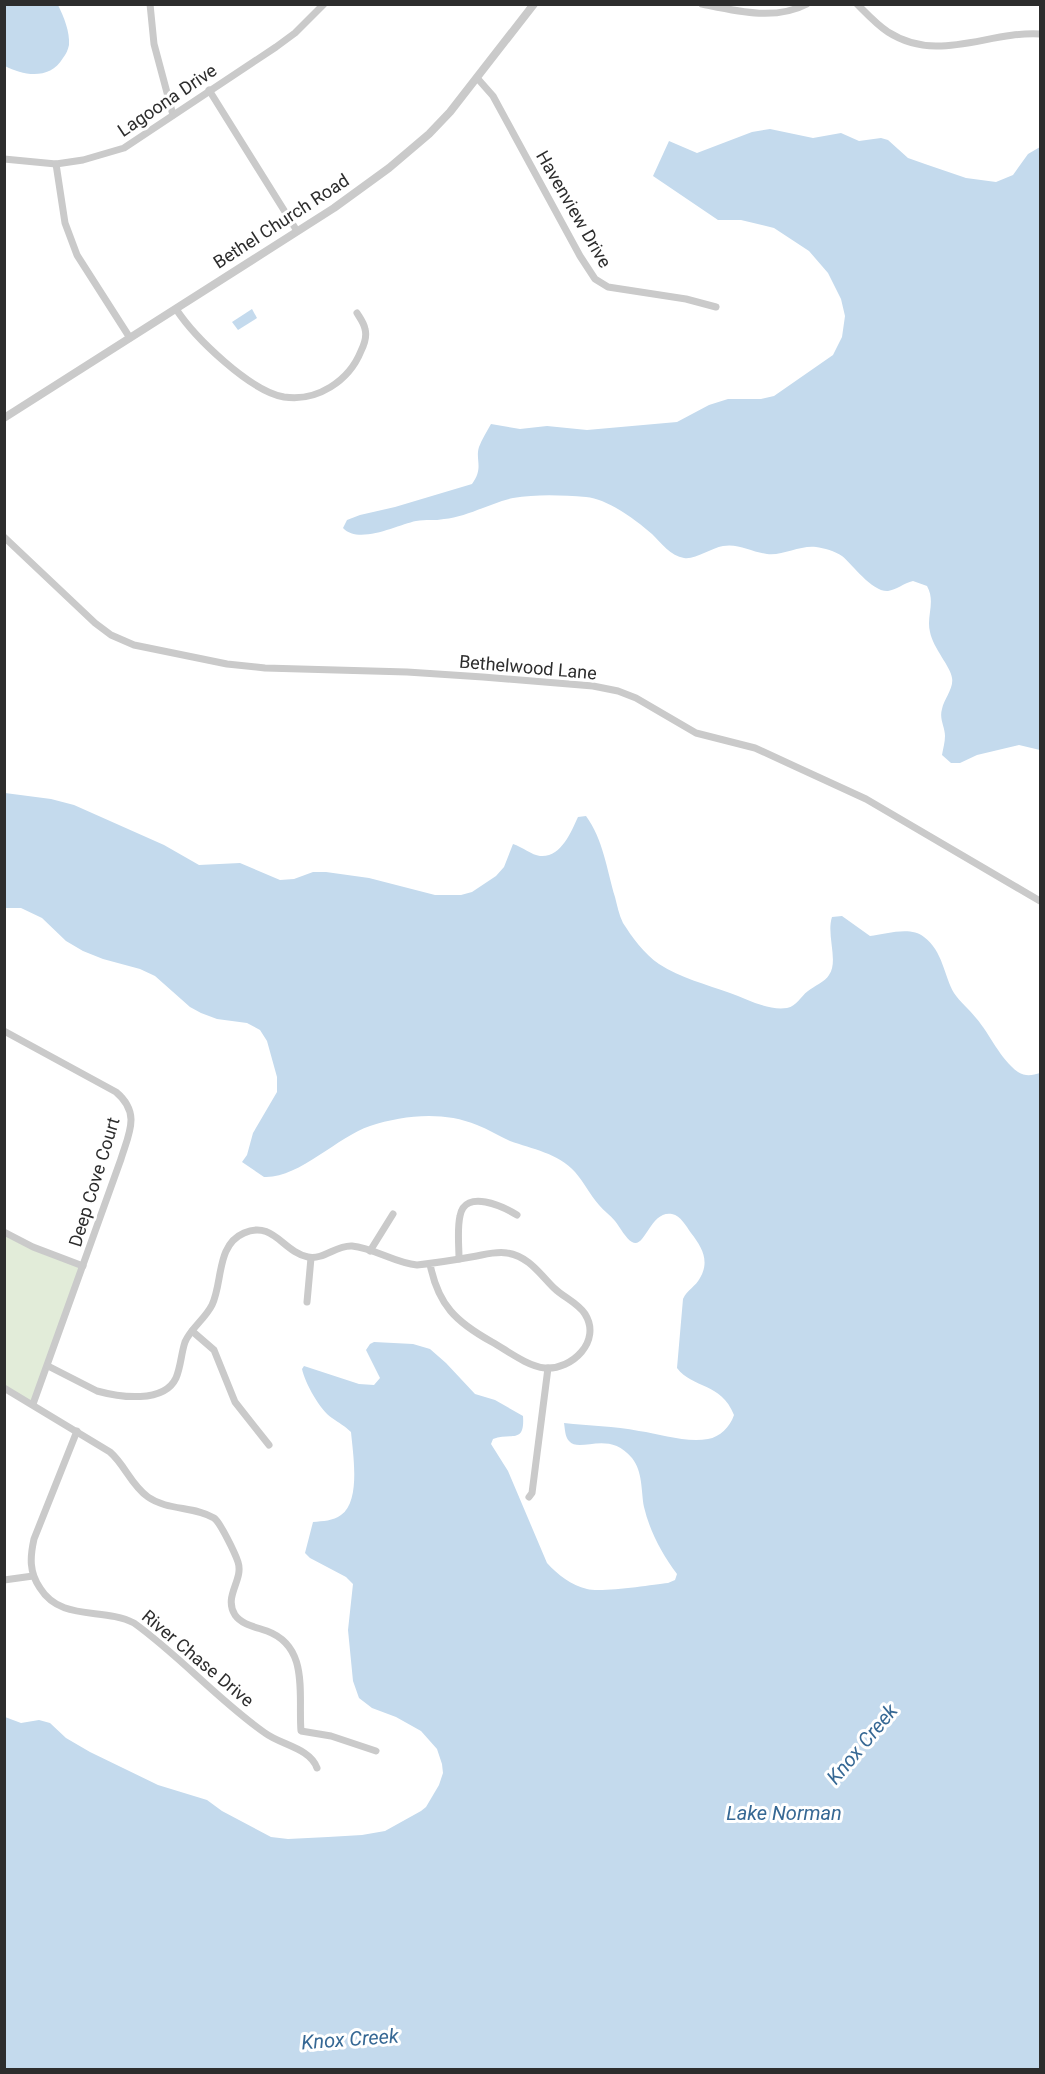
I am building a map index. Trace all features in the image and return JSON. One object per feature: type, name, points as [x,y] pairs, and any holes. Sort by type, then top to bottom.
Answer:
[{"type":"street","points":[[150,4],[154,44],[173,115]]},
{"type":"street","name":"Lagoona Drive","points":[[4,159],[56,164],[93,158],[124,148],[276,47],[295,33],[324,4]]},
{"type":"street","name":"Bethel Church Road","points":[[4,418],[361,190],[429,134],[478,79],[534,4]]},
{"type":"street","points":[[702,4],[737,11],[778,14],[796,10],[807,4]]},
{"type":"street","points":[[857,4],[886,31],[916,45],[940,47],[1005,36],[1041,34]]},
{"type":"street","name":"Havenview Drive","points":[[478,79],[494,96],[579,256],[595,279],[615,290],[686,300],[716,307]]},
{"type":"street","points":[[209,90],[297,231]]},
{"type":"street","points":[[56,164],[62,207],[73,246],[88,274],[130,338]]},
{"type":"street","points":[[176,309],[200,339],[250,382],[276,395],[297,397],[316,394],[331,387],[354,365],[364,345],[366,335],[357,313]]},
{"type":"street","name":"Bethelwood Lane","points":[[4,537],[95,623],[111,635],[134,645],[180,656],[265,668],[407,672],[592,686],[618,691],[636,698],[696,733],[755,748],[855,794],[1041,901]]},
{"type":"street","name":"Deep Cove Court","points":[[4,1031],[116,1092],[124,1099],[130,1110],[131,1124],[127,1140],[33,1404]]},
{"type":"street","points":[[459,1259],[460,1213],[467,1205],[482,1201],[495,1204],[517,1215]]},
{"type":"street","points":[[370,1251],[393,1214]]},
{"type":"street","points":[[48,1366],[105,1393],[135,1396],[156,1395],[170,1387],[175,1380],[186,1342],[211,1306],[219,1283],[224,1254],[236,1237],[251,1230],[263,1230],[276,1236],[296,1252],[311,1258],[321,1257],[348,1246],[406,1264],[430,1264],[497,1252],[516,1256],[533,1266],[554,1288],[584,1313],[590,1330],[583,1352],[570,1361],[548,1368],[534,1365],[473,1332],[458,1321],[441,1298],[430,1264]]},
{"type":"street","points":[[4,1232],[33,1247],[83,1266]]},
{"type":"street","points":[[308,1302],[311,1258]]},
{"type":"street","points":[[192,1331],[214,1350],[235,1402],[269,1445]]},
{"type":"street","points":[[529,1497],[532,1493],[548,1368]]},
{"type":"street","points":[[4,1388],[77,1431],[117,1458],[140,1490],[152,1499],[172,1507],[204,1514],[217,1521],[238,1562],[239,1571],[231,1599],[235,1614],[252,1627],[283,1638],[296,1660],[300,1685],[301,1731],[331,1736],[376,1751]]},
{"type":"street","points":[[4,1580],[33,1576],[30,1560],[34,1539],[77,1431]]},
{"type":"street","name":"River Chase Drive","points":[[33,1576],[43,1593],[61,1608],[82,1613],[117,1616],[134,1623],[266,1734],[307,1755],[314,1760],[317,1768]]},
{"type":"green space","points":[[4,1232],[83,1266],[33,1404],[5,1388]]},
{"type":"water","points":[[4,5],[58,5],[66,25],[69,45],[58,65],[44,73],[36,74],[20,72],[5,66]]},
{"type":"water","points":[[770,129],[813,138],[841,133],[859,141],[881,138],[888,140],[908,158],[966,178],[996,182],[1013,175],[1028,154],[1040,147],[1040,750],[1019,745],[977,755],[960,763],[951,763],[942,755],[945,736],[941,713],[952,686],[952,678],[930,632],[931,598],[927,586],[913,581],[888,591],[882,590],[869,583],[842,556],[829,550],[810,547],[767,554],[729,545],[693,557],[679,557],[645,528],[612,506],[586,497],[568,496],[540,495],[513,498],[453,518],[416,521],[368,534],[358,535],[343,528],[347,520],[360,515],[472,484],[478,473],[479,447],[491,424],[520,429],[547,426],[587,430],[677,422],[709,405],[728,399],[761,399],[774,396],[833,355],[842,337],[845,316],[841,299],[828,273],[809,251],[774,228],[741,220],[718,220],[653,176],[669,141],[697,153],[752,132]]},
{"type":"water","points":[[252,309],[257,318],[238,330],[232,322]]},
{"type":"water","name":"Lake Norman","points":[[5,793],[51,799],[74,805],[164,845],[199,865],[240,863],[280,880],[294,879],[313,872],[326,872],[369,878],[435,895],[461,895],[472,892],[496,876],[504,867],[513,844],[540,856],[554,853],[564,843],[578,817],[586,816],[601,845],[623,923],[643,950],[667,969],[758,1004],[772,1008],[787,1008],[825,980],[832,969],[830,932],[832,917],[842,916],[870,936],[912,932],[924,937],[935,949],[954,993],[981,1024],[1012,1067],[1021,1074],[1040,1073],[1040,2069],[5,2069],[5,1717],[21,1723],[39,1720],[50,1723],[66,1738],[90,1752],[158,1785],[207,1800],[222,1811],[271,1837],[288,1839],[328,1837],[385,1831],[426,1807],[439,1785],[443,1773],[437,1749],[421,1731],[396,1717],[372,1708],[359,1698],[353,1681],[348,1630],[353,1584],[346,1577],[305,1553],[313,1522],[335,1518],[347,1508],[353,1488],[354,1464],[351,1432],[327,1414],[318,1403],[304,1375],[302,1369],[304,1366],[359,1384],[374,1385],[380,1378],[366,1350],[370,1344],[374,1342],[413,1344],[430,1349],[475,1394],[495,1400],[523,1416],[522,1431],[519,1434],[493,1439],[491,1444],[508,1471],[547,1563],[570,1582],[594,1590],[668,1583],[675,1580],[677,1574],[653,1534],[644,1507],[636,1463],[623,1449],[614,1445],[574,1444],[567,1437],[564,1423],[620,1428],[700,1440],[720,1434],[734,1415],[722,1397],[691,1380],[677,1368],[683,1299],[700,1278],[704,1260],[698,1244],[683,1222],[675,1215],[664,1214],[653,1223],[641,1240],[637,1243],[632,1242],[596,1201],[575,1172],[561,1160],[510,1141],[477,1125],[437,1116],[396,1119],[370,1126],[357,1131],[304,1165],[277,1176],[264,1177],[242,1162],[247,1155],[253,1133],[277,1092],[277,1077],[267,1041],[260,1030],[247,1023],[217,1019],[201,1013],[190,1007],[155,976],[83,951],[66,941],[42,918],[21,908],[5,908]]},
{"type":"water label","name":"Knox Creek","points":[[862,1744]]},
{"type":"water label","name":"Knox Creek","points":[[350,2039]]}]
